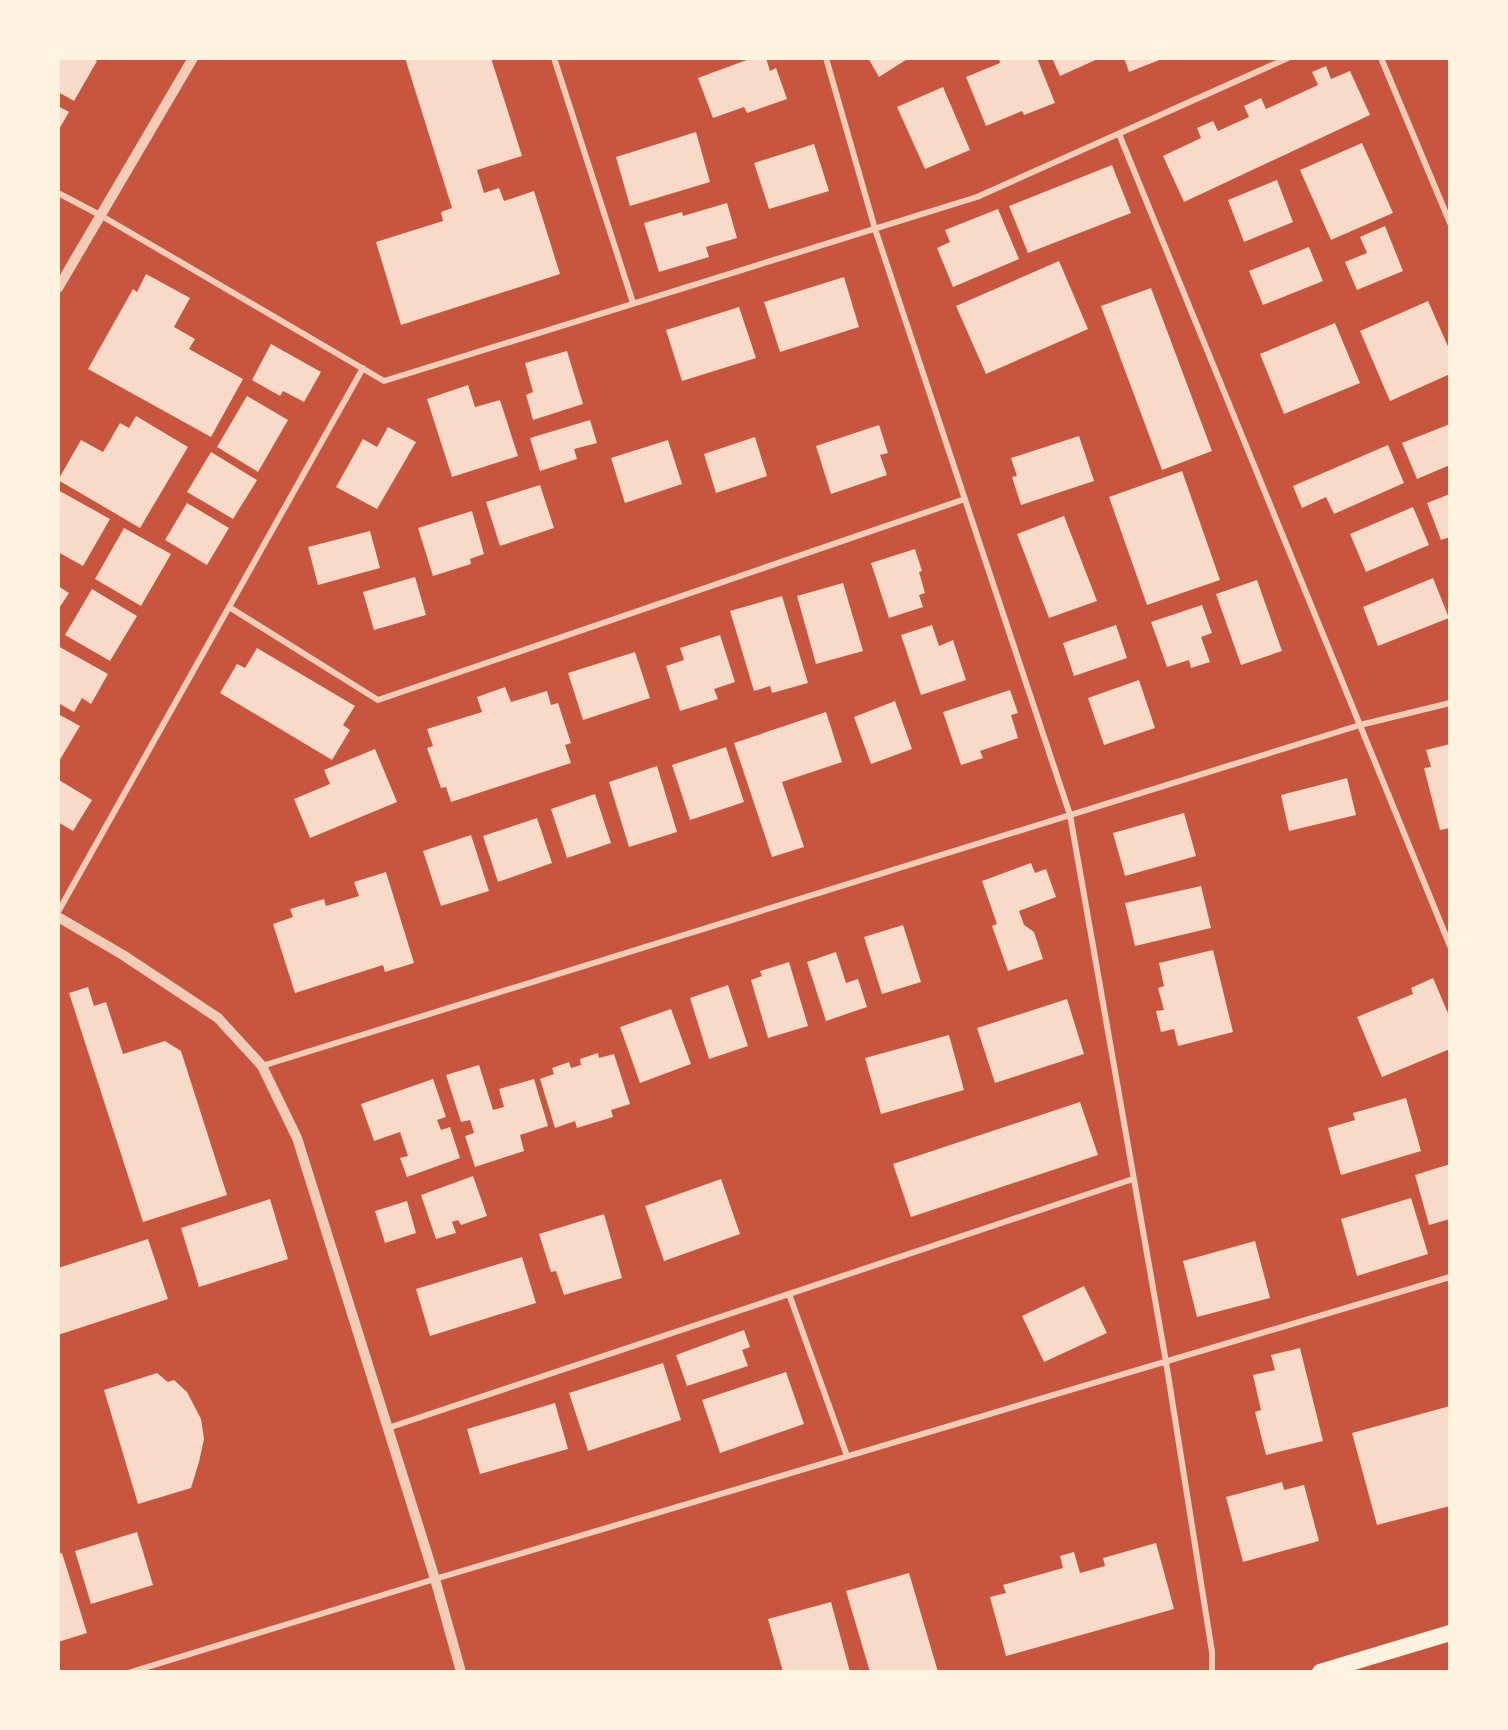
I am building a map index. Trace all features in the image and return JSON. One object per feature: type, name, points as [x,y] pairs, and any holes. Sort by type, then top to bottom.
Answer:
[{"type":"highway","points":[[1320,1671],[1449,1633]]},
{"type":"street","points":[[58,288],[193,58]]},
{"type":"street","points":[[554,58],[633,303]]},
{"type":"street","points":[[826,58],[875,229],[1070,815],[1166,1362],[1212,1652],[1212,1671]]},
{"type":"street","points":[[58,194],[100,215],[384,381],[977,197],[1288,58]]},
{"type":"street","points":[[1381,58],[1449,223]]},
{"type":"street","points":[[1119,134],[1449,946]]},
{"type":"street","points":[[58,912],[363,368]]},
{"type":"street","points":[[229,607],[378,700],[965,499]]},
{"type":"street","points":[[262,1066],[1360,725],[1449,703]]},
{"type":"street","points":[[58,917],[123,955],[218,1018],[262,1066],[297,1138],[435,1579],[461,1671]]},
{"type":"street","points":[[388,1428],[1133,1179]]},
{"type":"street","points":[[132,1671],[1449,1277]]},
{"type":"street","points":[[789,1294],[847,1456]]},
{"type":"building","points":[[58,58],[92,58],[97,61],[74,101],[58,92]]},
{"type":"building","points":[[405,58],[491,58],[522,156],[477,170],[484,193],[499,188],[504,201],[534,191],[560,274],[401,325],[376,242],[443,221],[441,212],[452,208]]},
{"type":"building","points":[[752,58],[766,58],[770,71],[776,68],[787,99],[747,113],[744,107],[713,118],[698,78]]},
{"type":"building","points":[[868,58],[909,58],[879,77]]},
{"type":"building","points":[[999,58],[1037,58],[1055,103],[1024,115],[1022,111],[986,126],[966,77],[1000,63]]},
{"type":"building","points":[[1052,58],[1100,58],[1060,76]]},
{"type":"building","points":[[1124,58],[1162,58],[1162,59],[1129,72]]},
{"type":"building","points":[[1326,66],[1331,79],[1350,71],[1370,115],[1184,202],[1163,156],[1201,138],[1197,128],[1213,121],[1218,131],[1249,117],[1244,106],[1261,98],[1266,109],[1318,85],[1312,72]]},
{"type":"building","points":[[943,87],[970,150],[925,169],[897,107]]},
{"type":"building","points":[[58,106],[69,112],[58,131]]},
{"type":"building","points":[[696,132],[710,182],[630,206],[616,157]]},
{"type":"building","points":[[1362,143],[1393,213],[1331,240],[1300,170]]},
{"type":"building","points":[[814,144],[829,191],[769,209],[754,163]]},
{"type":"building","points":[[1112,165],[1131,213],[1028,253],[1009,206]]},
{"type":"building","points":[[1277,180],[1293,222],[1244,242],[1228,200]]},
{"type":"building","points":[[727,203],[737,238],[706,247],[709,257],[659,272],[644,223],[682,212],[683,216]]},
{"type":"building","points":[[998,209],[1019,259],[953,287],[937,248],[950,242],[945,230]]},
{"type":"building","points":[[1385,226],[1403,271],[1357,290],[1345,262],[1367,253],[1360,237]]},
{"type":"building","points":[[1309,247],[1323,281],[1263,305],[1249,271]]},
{"type":"building","points":[[1059,261],[1088,329],[986,374],[956,306]]},
{"type":"building","points":[[146,274],[190,298],[174,327],[195,339],[189,349],[243,379],[211,437],[88,369],[133,289],[137,292]]},
{"type":"building","points":[[844,277],[859,327],[780,352],[764,302]]},
{"type":"building","points":[[1151,288],[1212,451],[1162,470],[1101,306]]},
{"type":"building","points":[[1428,301],[1450,351],[1450,374],[1390,401],[1360,331]]},
{"type":"building","points":[[739,307],[756,358],[682,381],[666,330]]},
{"type":"building","points":[[1335,323],[1360,383],[1284,414],[1260,354]]},
{"type":"building","points":[[271,344],[321,372],[304,402],[283,391],[280,396],[252,380]]},
{"type":"building","points":[[567,351],[583,404],[533,420],[526,395],[533,392],[525,363]]},
{"type":"building","points":[[468,385],[475,407],[500,400],[518,456],[452,477],[427,399]]},
{"type":"building","points":[[247,396],[288,420],[258,472],[217,447]]},
{"type":"building","points":[[136,416],[188,447],[140,528],[58,480],[81,440],[103,452],[120,423],[129,428]]},
{"type":"building","points":[[590,420],[597,443],[574,449],[577,459],[540,471],[530,438]]},
{"type":"building","points":[[1450,424],[1450,465],[1417,479],[1402,443]]},
{"type":"building","points":[[879,425],[888,453],[880,455],[887,475],[831,494],[816,446]]},
{"type":"building","points":[[388,427],[416,442],[377,509],[336,487],[363,439],[377,447]]},
{"type":"building","points":[[1079,436],[1094,481],[1021,505],[1012,477],[1017,476],[1011,458]]},
{"type":"building","points":[[755,437],[767,476],[716,493],[704,454]]},
{"type":"building","points":[[668,440],[682,484],[625,503],[611,458]]},
{"type":"building","points":[[1388,445],[1404,483],[1334,514],[1326,497],[1302,508],[1293,486]]},
{"type":"building","points":[[211,452],[257,480],[233,519],[187,492]]},
{"type":"building","points":[[1182,471],[1220,580],[1147,605],[1109,497]]},
{"type":"building","points":[[540,485],[554,528],[500,546],[486,502]]},
{"type":"building","points":[[58,490],[110,519],[83,566],[58,552]]},
{"type":"building","points":[[1450,494],[1450,537],[1441,540],[1427,503]]},
{"type":"building","points":[[187,503],[229,528],[207,565],[165,540]]},
{"type":"building","points":[[1413,507],[1429,545],[1366,572],[1350,534]]},
{"type":"building","points":[[472,511],[484,554],[470,559],[471,564],[433,576],[418,528]]},
{"type":"building","points":[[1064,516],[1097,601],[1049,618],[1017,534]]},
{"type":"building","points":[[124,528],[171,554],[141,606],[95,579]]},
{"type":"building","points":[[370,531],[380,568],[318,585],[308,547]]},
{"type":"building","points":[[915,549],[922,571],[919,572],[925,593],[919,595],[923,607],[889,618],[871,563]]},
{"type":"building","points":[[415,577],[426,615],[374,630],[363,592]]},
{"type":"building","points":[[1433,578],[1449,618],[1378,646],[1363,607]]},
{"type":"building","points":[[1257,580],[1282,651],[1241,665],[1216,594]]},
{"type":"building","points":[[843,583],[863,651],[816,664],[797,596]]},
{"type":"building","points":[[58,586],[69,593],[58,610]]},
{"type":"building","points":[[92,589],[137,616],[110,661],[65,635]]},
{"type":"building","points":[[782,596],[808,683],[772,693],[770,686],[754,691],[730,611]]},
{"type":"building","points":[[1202,605],[1212,633],[1201,637],[1210,662],[1191,668],[1189,660],[1167,667],[1151,622]]},
{"type":"building","points":[[932,625],[939,646],[953,640],[966,680],[921,695],[901,635]]},
{"type":"building","points":[[1116,625],[1127,658],[1074,676],[1063,643]]},
{"type":"building","points":[[720,635],[735,682],[714,689],[718,699],[680,711],[666,666],[684,660],[680,648]]},
{"type":"building","points":[[58,646],[108,674],[91,704],[82,698],[74,712],[58,703]]},
{"type":"building","points":[[257,648],[355,706],[343,725],[350,730],[332,760],[220,693],[237,664],[245,668]]},
{"type":"building","points":[[635,652],[650,698],[583,720],[568,673]]},
{"type":"building","points":[[1139,680],[1155,728],[1104,745],[1088,698]]},
{"type":"building","points":[[505,687],[511,702],[547,691],[551,705],[558,703],[571,743],[565,745],[571,763],[451,802],[446,787],[441,788],[427,748],[433,746],[427,729],[482,712],[477,697]]},
{"type":"building","points":[[1010,690],[1018,713],[1011,715],[1018,738],[980,751],[983,758],[961,765],[943,712]]},
{"type":"building","points":[[895,701],[912,749],[871,764],[854,717]]},
{"type":"building","points":[[826,712],[842,762],[782,782],[804,847],[772,857],[734,743]]},
{"type":"building","points":[[58,714],[80,726],[58,763]]},
{"type":"building","points":[[1450,744],[1450,828],[1440,830],[1424,768],[1431,767],[1426,750]]},
{"type":"building","points":[[726,747],[744,802],[690,820],[672,765]]},
{"type":"building","points":[[375,749],[397,802],[310,838],[294,799],[330,784],[324,770]]},
{"type":"building","points":[[657,766],[677,832],[629,847],[609,782]]},
{"type":"building","points":[[1347,778],[1356,815],[1289,831],[1281,795]]},
{"type":"building","points":[[59,780],[92,800],[73,831],[58,822]]},
{"type":"building","points":[[595,794],[611,843],[567,858],[551,809]]},
{"type":"building","points":[[1184,813],[1196,856],[1125,876],[1113,833]]},
{"type":"building","points":[[537,818],[552,863],[498,882],[483,836]]},
{"type":"building","points":[[471,835],[489,891],[441,906],[423,851]]},
{"type":"building","points":[[1031,863],[1035,873],[1046,869],[1056,897],[1019,911],[1024,925],[1034,932],[1043,959],[1008,971],[992,926],[997,924],[982,881]]},
{"type":"building","points":[[386,872],[414,963],[385,972],[383,965],[295,993],[273,924],[293,917],[290,909],[324,899],[326,906],[359,896],[354,882]]},
{"type":"building","points":[[1201,886],[1211,928],[1135,946],[1125,903]]},
{"type":"building","points":[[903,925],[921,982],[882,994],[864,937]]},
{"type":"building","points":[[1213,950],[1233,1032],[1178,1046],[1174,1029],[1161,1032],[1156,1011],[1164,1010],[1158,988],[1164,986],[1159,963]]},
{"type":"building","points":[[836,952],[846,983],[858,979],[867,1007],[826,1021],[807,962]]},
{"type":"building","points":[[789,962],[808,1026],[768,1038],[751,980],[762,976],[760,971]]},
{"type":"building","points":[[1433,978],[1450,1018],[1450,1049],[1382,1077],[1357,1017],[1413,994],[1411,988]]},
{"type":"building","points":[[728,985],[748,1046],[709,1059],[690,998]]},
{"type":"building","points":[[88,987],[94,1006],[106,1002],[123,1054],[165,1041],[181,1051],[227,1195],[143,1222],[69,993]]},
{"type":"building","points":[[1067,999],[1084,1054],[995,1083],[977,1028]]},
{"type":"building","points":[[671,1009],[691,1064],[640,1083],[620,1027]]},
{"type":"building","points":[[949,1035],[964,1090],[881,1114],[865,1058]]},
{"type":"building","points":[[598,1053],[599,1058],[614,1054],[630,1104],[611,1110],[613,1117],[577,1128],[575,1121],[555,1128],[540,1079],[554,1074],[552,1068],[569,1062],[571,1068],[581,1065],[580,1059]]},
{"type":"building","points":[[479,1065],[493,1110],[504,1107],[499,1089],[534,1079],[548,1126],[520,1135],[524,1151],[475,1167],[465,1136],[474,1133],[470,1120],[461,1122],[446,1075]]},
{"type":"building","points":[[433,1079],[446,1117],[437,1120],[441,1130],[450,1127],[460,1158],[407,1177],[400,1158],[408,1156],[400,1132],[374,1141],[361,1104]]},
{"type":"building","points":[[1406,1098],[1421,1151],[1341,1175],[1328,1128],[1355,1120],[1353,1113]]},
{"type":"building","points":[[1080,1102],[1098,1155],[911,1217],[893,1164]]},
{"type":"building","points":[[1450,1164],[1450,1219],[1429,1225],[1415,1175]]},
{"type":"building","points":[[473,1176],[487,1216],[461,1225],[458,1220],[452,1222],[456,1233],[436,1239],[421,1195]]},
{"type":"building","points":[[721,1179],[740,1234],[664,1261],[645,1206]]},
{"type":"building","points":[[1411,1198],[1428,1254],[1357,1276],[1341,1219]]},
{"type":"building","points":[[270,1199],[288,1259],[199,1287],[181,1228]]},
{"type":"building","points":[[407,1201],[416,1233],[385,1243],[375,1211]]},
{"type":"building","points":[[604,1214],[622,1278],[564,1295],[556,1271],[551,1272],[539,1234]]},
{"type":"building","points":[[148,1239],[168,1299],[58,1335],[58,1268]]},
{"type":"building","points":[[1255,1241],[1270,1298],[1197,1317],[1183,1261]]},
{"type":"building","points":[[522,1257],[536,1303],[430,1336],[416,1289]]},
{"type":"building","points":[[1084,1286],[1107,1333],[1044,1362],[1022,1316]]},
{"type":"building","points":[[744,1330],[750,1347],[742,1350],[748,1366],[687,1386],[676,1355]]},
{"type":"building","points":[[1300,1348],[1323,1441],[1266,1455],[1255,1412],[1261,1410],[1253,1375],[1275,1370],[1271,1355]]},
{"type":"building","points":[[663,1363],[681,1420],[588,1451],[569,1393]]},
{"type":"building","points":[[786,1372],[804,1424],[720,1453],[702,1400]]},
{"type":"building","points":[[157,1373],[168,1382],[174,1380],[187,1392],[201,1419],[204,1439],[191,1488],[138,1504],[104,1390]]},
{"type":"building","points":[[555,1403],[568,1449],[480,1474],[467,1429]]},
{"type":"building","points":[[1450,1406],[1450,1506],[1377,1525],[1352,1433]]},
{"type":"building","points":[[1282,1482],[1284,1490],[1304,1485],[1319,1541],[1243,1562],[1226,1497]]},
{"type":"building","points":[[137,1532],[153,1585],[91,1604],[75,1551]]},
{"type":"building","points":[[1156,1543],[1174,1609],[1006,1656],[990,1597],[1006,1593],[1003,1585],[1063,1568],[1060,1556],[1074,1552],[1080,1573],[1105,1566],[1103,1558]]},
{"type":"building","points":[[62,1553],[87,1633],[58,1642],[58,1554]]},
{"type":"building","points":[[909,1573],[938,1672],[870,1672],[846,1591]]},
{"type":"building","points":[[831,1602],[850,1672],[783,1672],[768,1619]]}]
